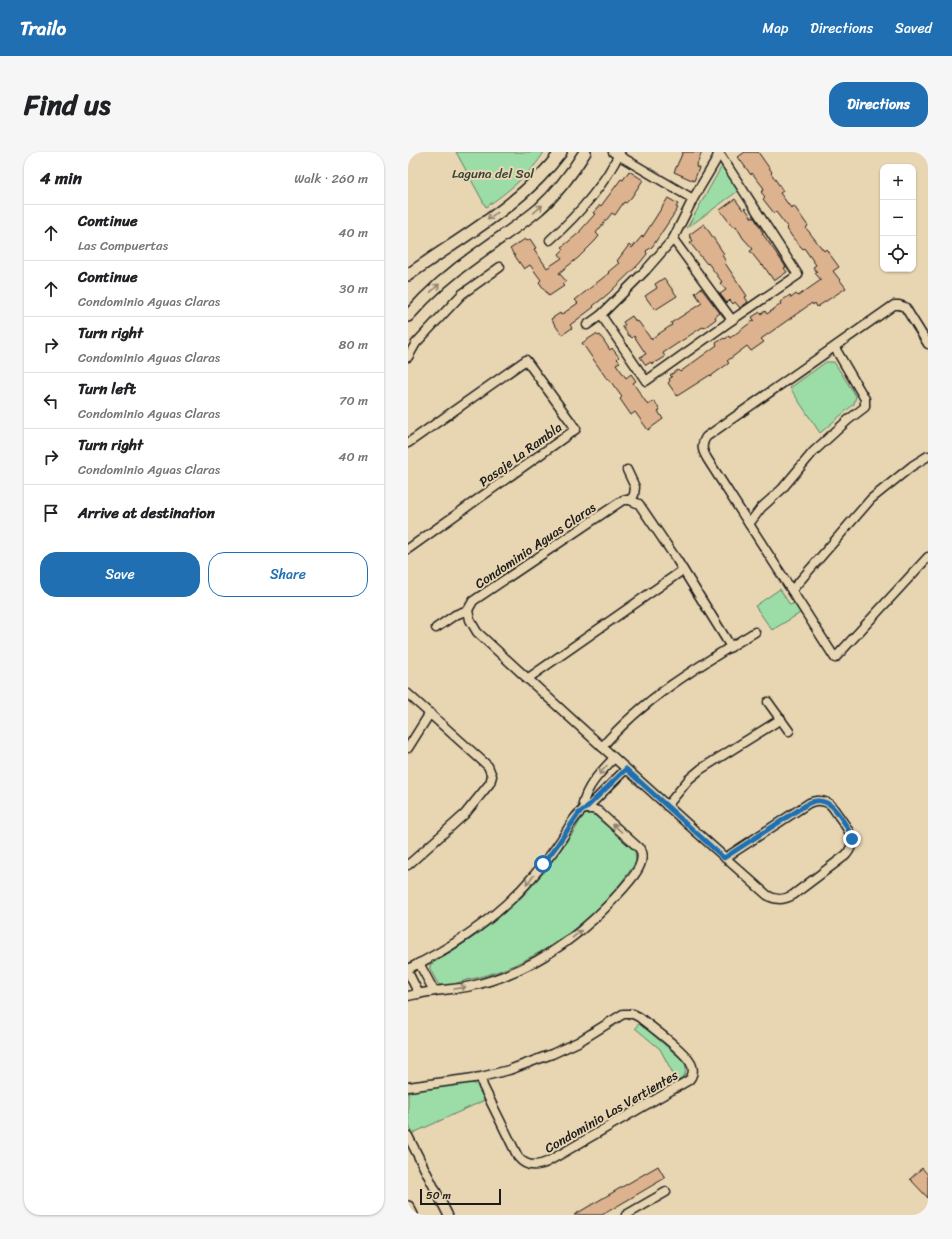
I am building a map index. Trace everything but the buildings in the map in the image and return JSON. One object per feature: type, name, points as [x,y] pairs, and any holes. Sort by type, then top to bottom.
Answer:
[{"type":"street","points":[[408,275],[514,201],[540,178],[561,152]]},
{"type":"street","points":[[408,316],[427,296],[459,267],[539,209],[566,180],[585,152]]},
{"type":"street","points":[[587,325],[601,315],[646,270],[673,239],[719,152]]},
{"type":"street","points":[[601,315],[646,381],[798,275],[719,152]]},
{"type":"street","points":[[550,240],[578,214],[590,199],[610,170],[617,153],[693,199]]},
{"type":"street","points":[[673,239],[732,320]]},
{"type":"street","points":[[408,357],[416,344],[462,294],[500,266]]},
{"type":"street","points":[[928,344],[905,307],[900,305],[894,306],[706,438],[702,443],[703,451],[708,460],[835,658],[928,557]]},
{"type":"street","points":[[749,524],[761,508],[782,489],[813,452],[848,420],[865,407],[865,399],[835,348]]},
{"type":"street","name":"Pasaje La Rambla","points":[[408,443],[526,360],[576,429],[408,549]]},
{"type":"street","points":[[792,590],[871,499],[912,466],[928,456]]},
{"type":"street","points":[[627,470],[635,487],[634,495],[630,500],[638,504],[677,560],[730,647]]},
{"type":"street","name":"Condominio Aguas Claras","points":[[468,610],[473,601],[623,500],[630,500]]},
{"type":"street","points":[[527,679],[683,570]]},
{"type":"street","points":[[436,628],[450,618],[468,610],[470,620],[476,632],[724,858],[767,895],[774,899],[783,899],[793,895],[846,855],[851,848],[852,839],[848,830],[831,805],[824,801],[814,801],[724,858]]},
{"type":"street","points":[[602,747],[617,730],[647,703],[755,632]]},
{"type":"street","points":[[408,694],[488,766],[492,776],[490,783],[465,814],[408,865]]},
{"type":"street","points":[[768,702],[789,731]]},
{"type":"street","points":[[408,748],[430,713]]},
{"type":"street","points":[[667,806],[689,779],[697,772],[780,719]]},
{"type":"street","points":[[408,996],[461,988],[486,982],[514,971],[542,958],[577,934],[609,905],[627,884],[641,863],[642,856],[640,848],[598,811],[586,808],[583,803],[588,788],[592,782],[614,758]]},
{"type":"street","points":[[419,994],[408,970],[430,958],[483,924],[510,900],[524,887],[543,864],[579,813],[626,769]]},
{"type":"street","points":[[419,963],[434,991]]},
{"type":"street","name":"Condominio Las Vertientes","points":[[408,1087],[481,1077],[521,1066],[568,1047],[603,1028],[619,1016],[627,1013],[639,1017],[683,1054],[690,1062],[693,1069],[689,1080],[547,1162],[534,1166],[526,1164],[518,1157],[483,1086],[481,1077]]},
{"type":"street","points":[[408,1136],[448,1215]]},
{"type":"street","points":[[626,1215],[638,1212],[666,1192]]},
{"type":"street","points":[[408,1207],[412,1215]]},
{"type":"green space","name":"Laguna del Sol","points":[[456,152],[544,152],[526,175],[502,196],[486,207]]},
{"type":"green space","points":[[723,164],[738,191],[687,228]]},
{"type":"green space","points":[[826,362],[834,362],[856,396],[854,404],[820,433],[790,388]]},
{"type":"green space","points":[[780,589],[790,605],[801,600],[807,609],[772,630],[755,606]]},
{"type":"green space","points":[[586,813],[594,815],[635,851],[636,862],[614,891],[592,914],[560,940],[525,960],[487,975],[448,985],[438,984],[430,969],[430,965],[475,936],[522,897],[546,870]]},
{"type":"green space","points":[[639,1023],[685,1062],[685,1075],[677,1081],[660,1049],[635,1028]]},
{"type":"green space","points":[[472,1083],[479,1087],[485,1100],[411,1134],[408,1115],[408,1094],[421,1087]]},
{"type":"route","points":[[543,864],[579,813],[626,769],[724,858],[814,801],[824,801],[831,805],[851,834],[852,839]]}]
